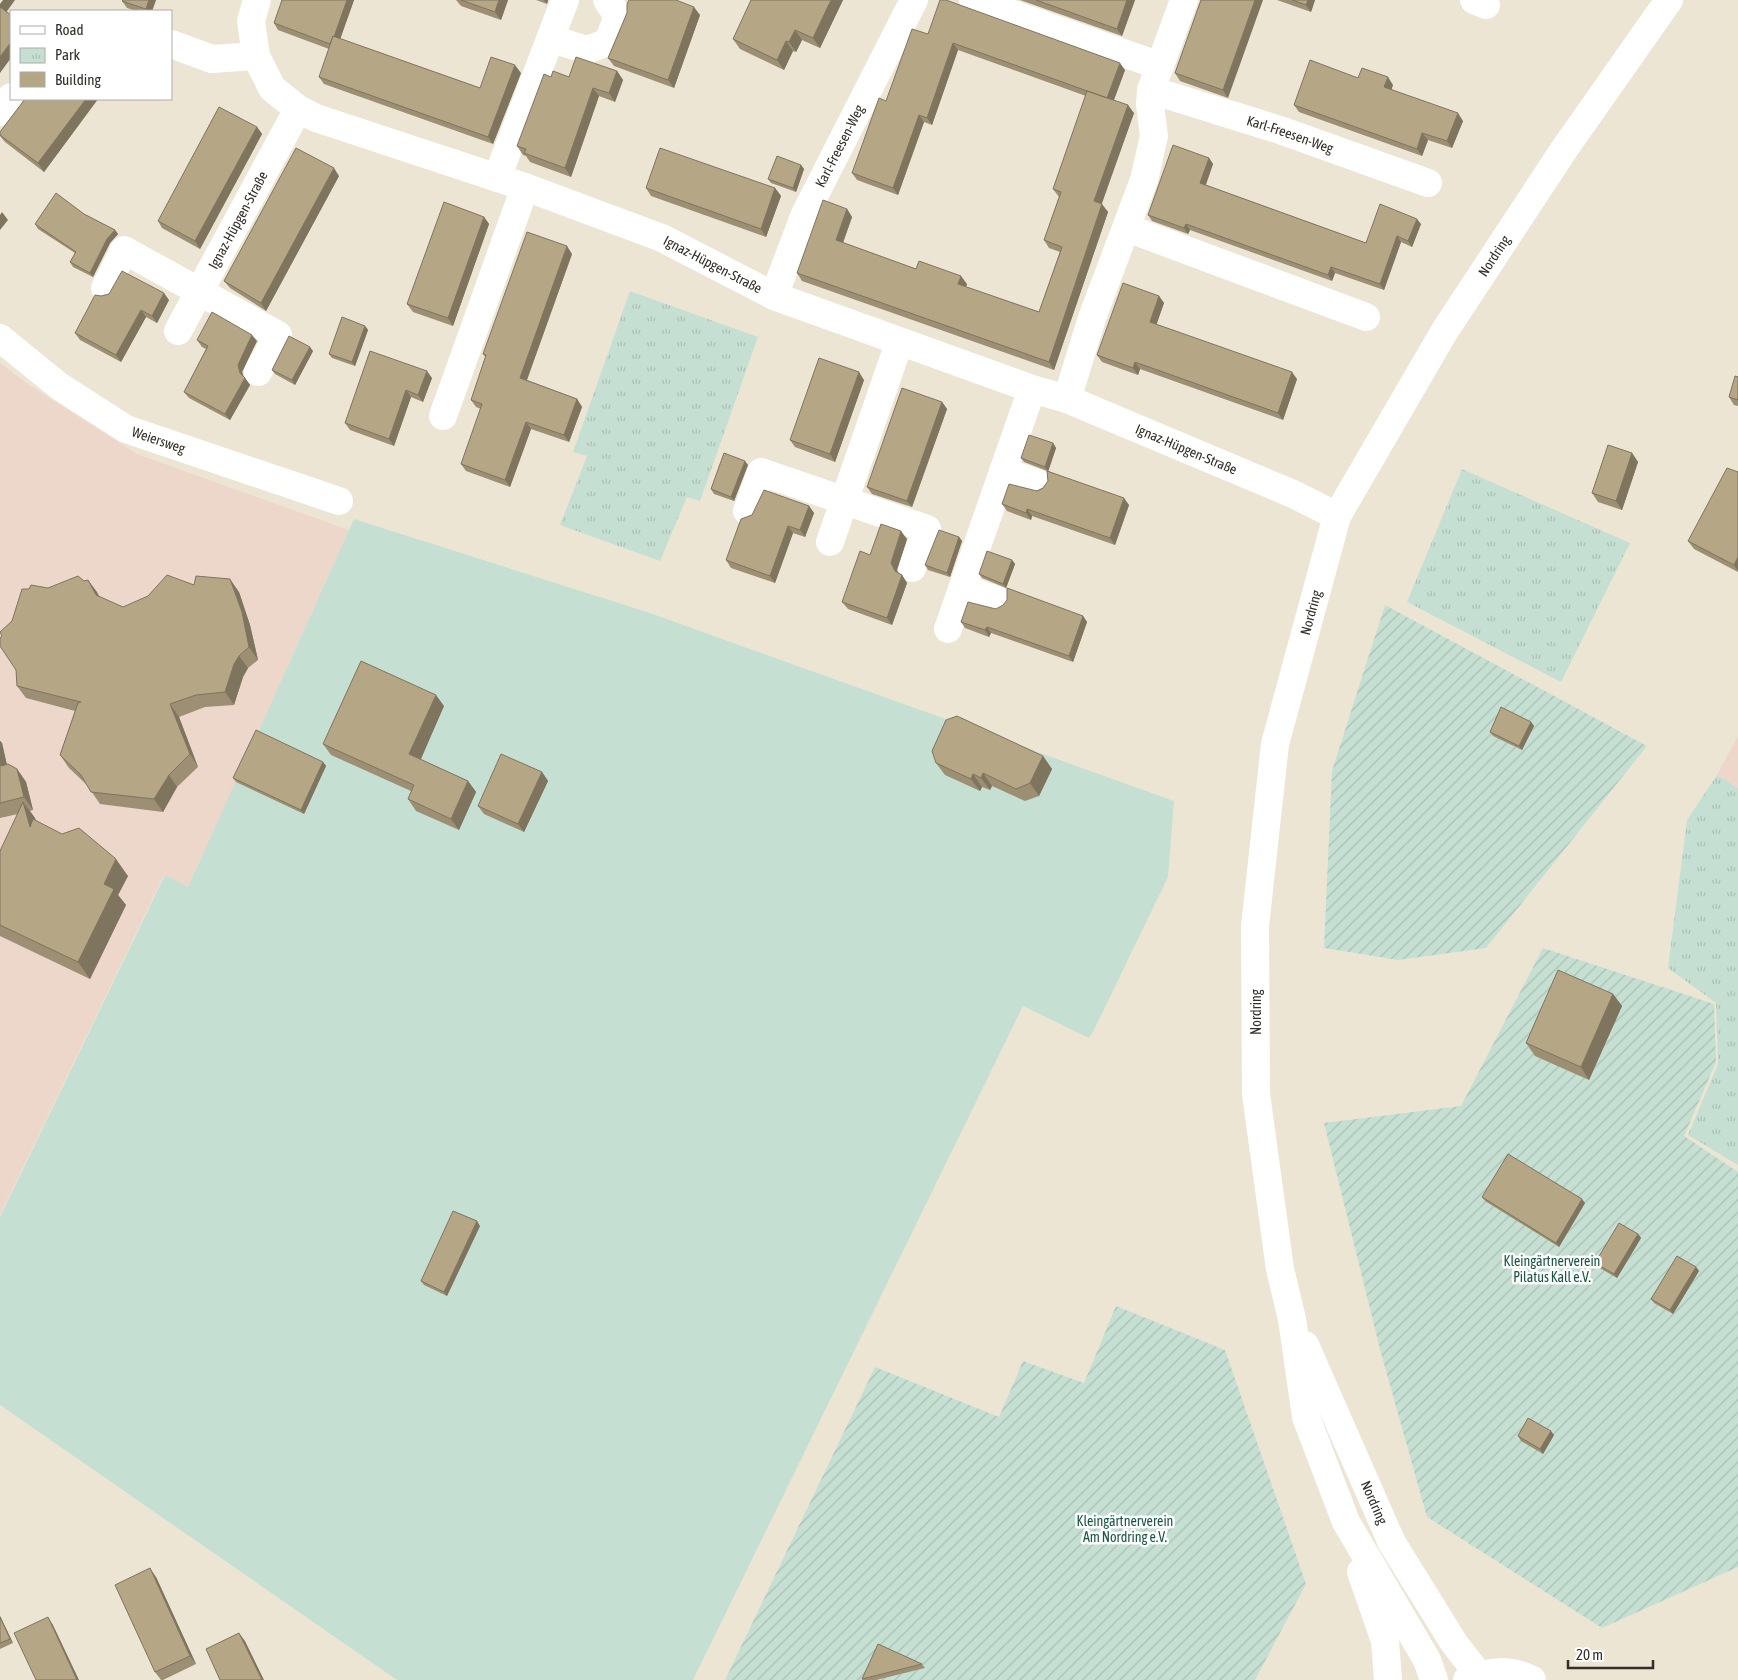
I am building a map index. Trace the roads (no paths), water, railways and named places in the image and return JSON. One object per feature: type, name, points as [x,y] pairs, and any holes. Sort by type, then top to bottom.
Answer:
[{"type":"street","name":"Ignaz-Hüpgen-Straße","points":[[258,0],[251,21],[256,56],[272,88],[298,109],[316,118],[525,187],[662,238],[774,296],[899,343],[1032,389],[1067,399],[1293,494],[1337,516]]},
{"type":"street","points":[[496,178],[552,39],[565,0]]},
{"type":"street","points":[[552,39],[587,50],[608,42],[618,16],[606,0]]},
{"type":"street","name":"Karl-Freesen-Weg","points":[[774,296],[805,214],[914,0]]},
{"type":"street","name":"Karl-Freesen-Weg","points":[[973,0],[1280,130],[1428,183]]},
{"type":"street","points":[[1067,399],[1092,318],[1144,180],[1154,136],[1150,104],[1155,78],[1184,0]]},
{"type":"street","name":"Nordring","points":[[1434,1680],[1427,1660],[1346,1522],[1306,1417],[1292,1319],[1280,1269],[1256,1094],[1255,926],[1275,744],[1337,516],[1444,332],[1565,148],[1669,0]]},
{"type":"street","points":[[172,44],[212,59],[256,56]]},
{"type":"street","points":[[0,112],[10,98]]},
{"type":"street","name":"Ignaz-Hüpgen-Straße","points":[[178,331],[298,109]]},
{"type":"street","points":[[442,416],[525,187]]},
{"type":"street","points":[[1127,228],[1366,317]]},
{"type":"street","points":[[105,288],[124,250],[200,291],[278,334],[258,372]]},
{"type":"street","name":"Weiersweg","points":[[0,338],[58,386],[126,429],[339,501]]},
{"type":"street","points":[[830,542],[899,343]]},
{"type":"street","points":[[948,629],[1032,389]]},
{"type":"street","points":[[1003,471],[1038,483]]},
{"type":"street","points":[[747,511],[761,472],[845,500],[927,529],[912,568]]},
{"type":"street","points":[[962,588],[997,600]]},
{"type":"street","name":"Nordring","points":[[1292,1319],[1326,1390],[1392,1543],[1473,1677]]},
{"type":"street","points":[[1346,1522],[1366,1588],[1383,1634],[1388,1661],[1388,1680]]},
{"type":"street","points":[[1473,1677],[1500,1671],[1522,1675],[1532,1680]]},
{"type":"park label","name":"Kleingärtnerverein Pilatus Kall e.V.","points":[[1552,1269]]},
{"type":"park label","name":"Kleingärtnerverein Am Nordring e.V.","points":[[1125,1529]]}]
